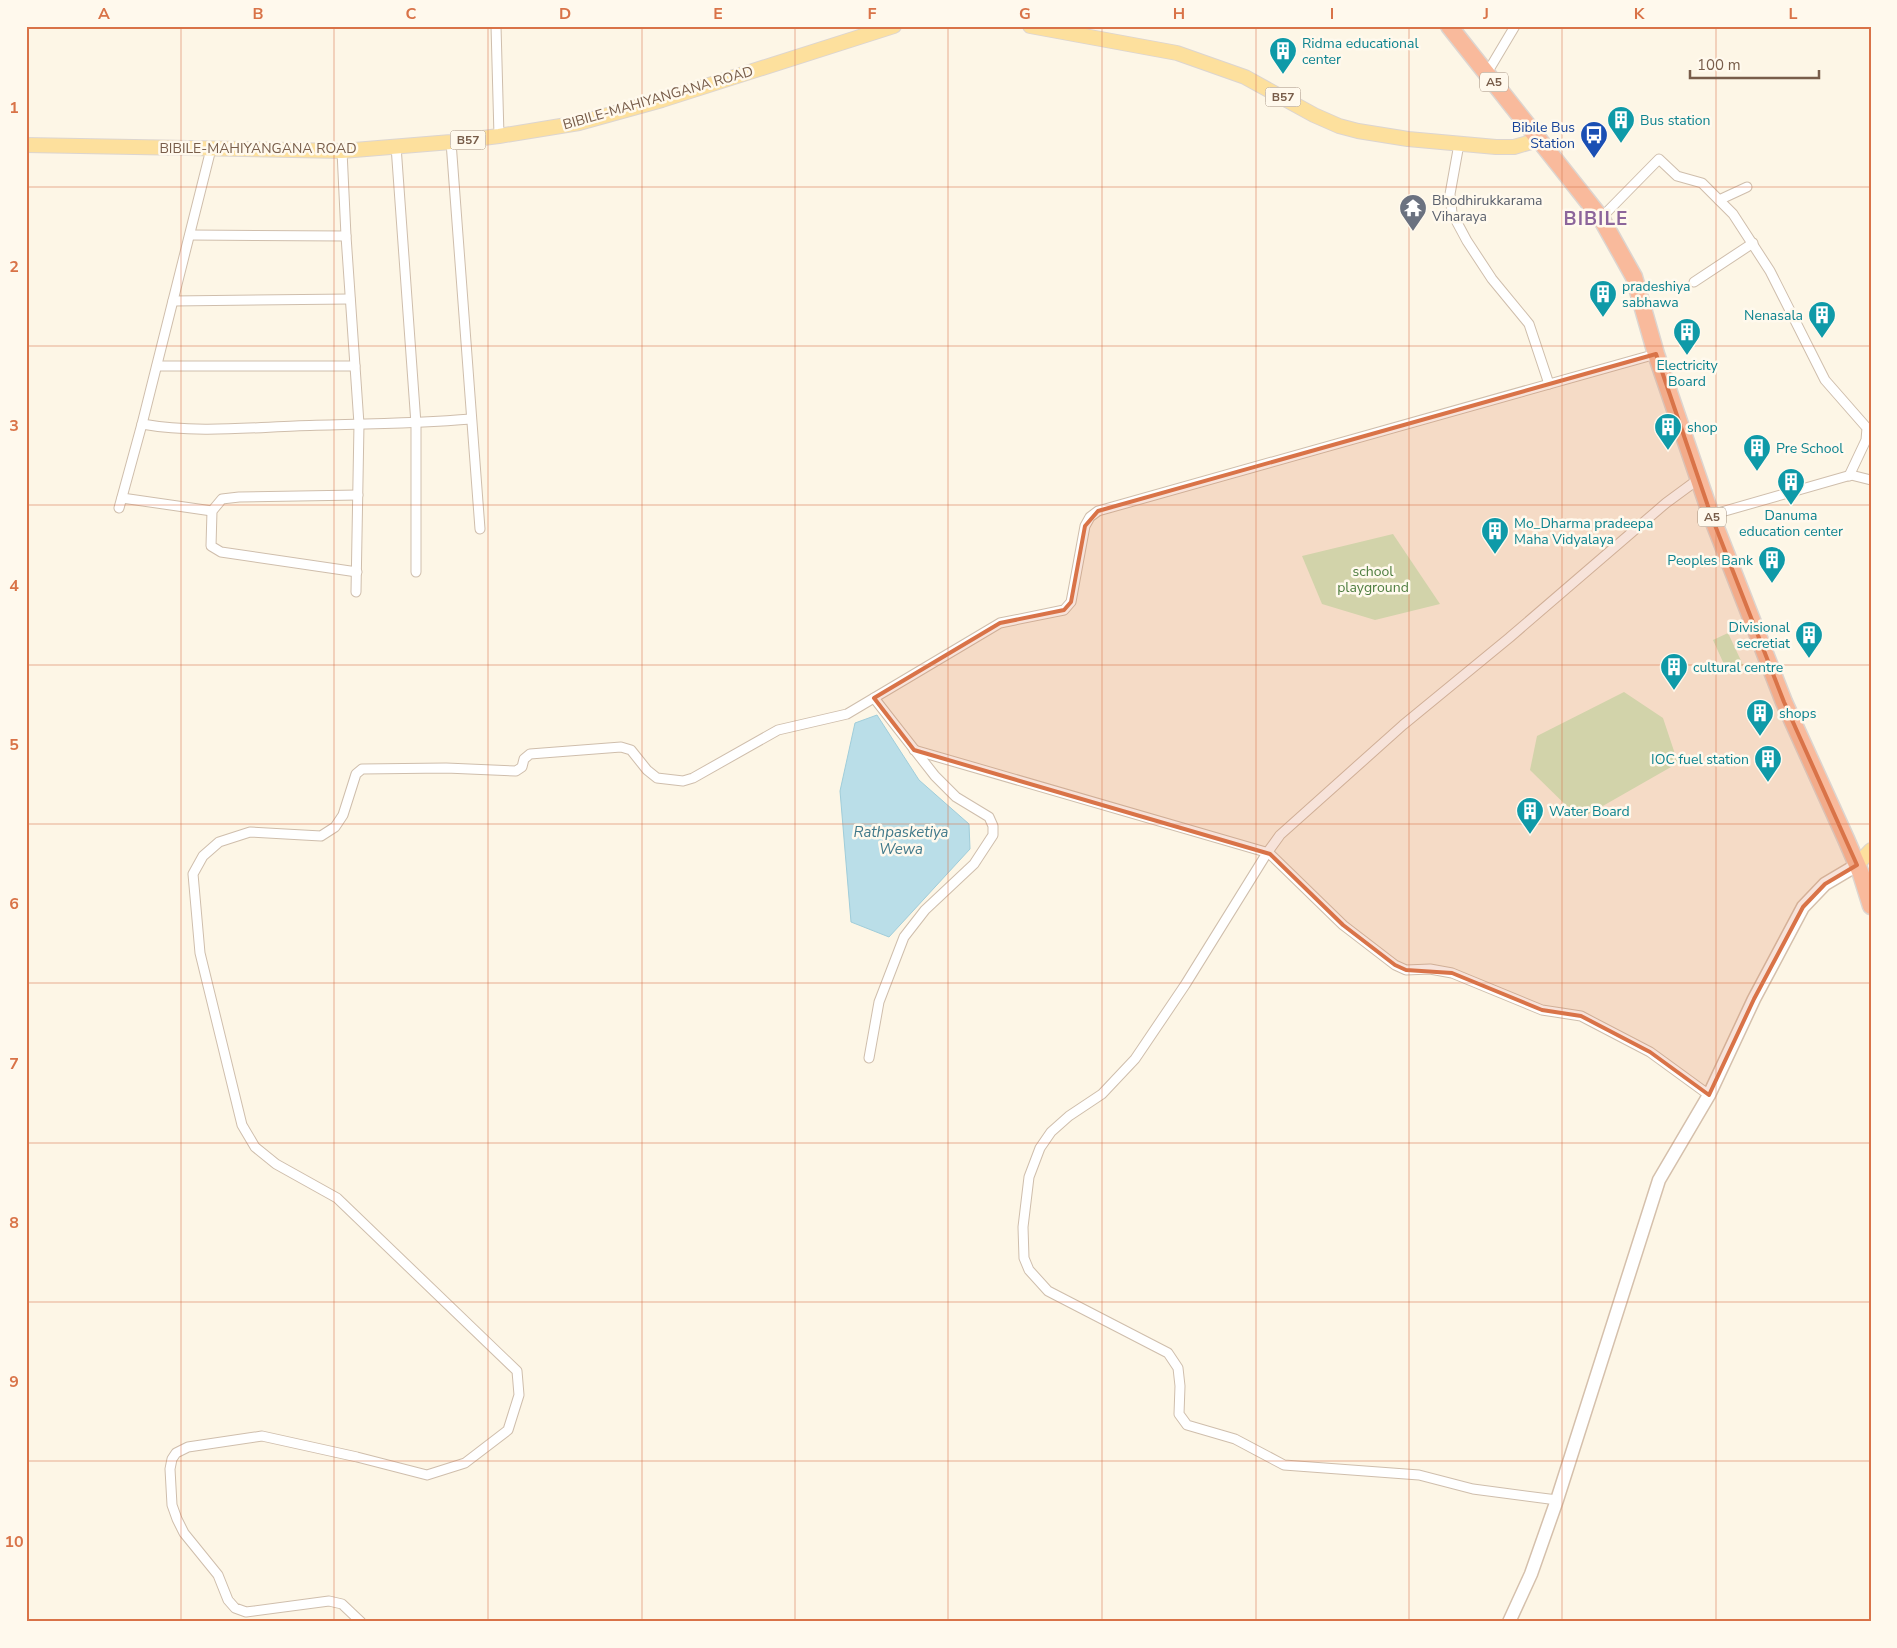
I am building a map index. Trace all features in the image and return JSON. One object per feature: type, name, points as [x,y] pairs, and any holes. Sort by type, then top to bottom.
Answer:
[{"type":"highway","name":"A5","points":[[1448,26],[1601,218],[1634,277],[1656,354],[1711,514],[1784,702],[1857,865],[1871,906]]},
{"type":"main road","name":"BIBILE-MAHIYANGANA ROAD","points":[[26,146],[342,150],[451,142],[499,136],[579,123],[616,113],[743,75],[894,26]]},
{"type":"main road","name":"B57","points":[[1030,26],[1177,53],[1245,77],[1314,115],[1340,126],[1384,135],[1514,148],[1538,140]]},
{"type":"main road","points":[[1857,865],[1871,850]]},
{"type":"street","points":[[496,26],[499,136]]},
{"type":"street","points":[[1487,73],[1515,26]]},
{"type":"street","points":[[451,142],[480,529]]},
{"type":"street","points":[[1460,144],[1450,194],[1452,213],[1467,241],[1492,279],[1529,324],[1549,384]]},
{"type":"street","points":[[396,146],[416,424],[416,572]]},
{"type":"street","points":[[119,508],[157,366],[211,149]]},
{"type":"street","points":[[342,150],[359,424],[356,592]]},
{"type":"street","points":[[1601,218],[1659,159],[1677,176],[1702,183],[1720,200],[1733,214],[1770,271],[1825,380],[1867,428],[1866,440],[1849,476]]},
{"type":"street","points":[[1720,200],[1747,187]]},
{"type":"street","points":[[190,235],[346,236]]},
{"type":"street","points":[[1694,282],[1753,243]]},
{"type":"street","points":[[173,301],[350,299]]},
{"type":"street","points":[[362,1622],[342,1604],[329,1600],[246,1612],[235,1608],[228,1600],[218,1575],[184,1534],[176,1519],[172,1505],[170,1469],[172,1459],[176,1453],[188,1447],[262,1436],[357,1457],[426,1476],[465,1462],[508,1430],[519,1395],[518,1371],[337,1198],[276,1164],[255,1147],[242,1125],[200,953],[193,874],[204,856],[219,842],[250,832],[322,836],[335,827],[343,815],[356,774],[362,769],[446,768],[516,770],[522,767],[524,759],[530,754],[621,747],[631,750],[657,778],[683,782],[778,730],[847,714],[1000,623],[1064,610],[1071,602],[1085,526],[1090,516],[1098,511],[1656,354]]},
{"type":"street","points":[[157,366],[355,366]]},
{"type":"street","points":[[142,424],[200,429],[416,424],[471,419]]},
{"type":"street","points":[[1711,514],[1849,476],[1871,480]]},
{"type":"street","points":[[1557,1500],[1473,1488],[1419,1475],[1284,1465],[1235,1439],[1186,1425],[1179,1414],[1180,1386],[1178,1368],[1168,1353],[1048,1291],[1029,1270],[1024,1258],[1023,1227],[1029,1177],[1040,1148],[1051,1132],[1069,1116],[1102,1094],[1135,1059],[1280,835],[1403,725],[1509,638],[1666,503],[1700,478]]},
{"type":"street","points":[[357,572],[221,552],[211,546],[212,511],[222,499],[239,497],[358,496]]},
{"type":"street","points":[[122,498],[212,511]]},
{"type":"street","points":[[870,1058],[879,1002],[904,937],[925,910],[974,864],[993,835],[990,817],[956,798],[935,776],[874,698]]},
{"type":"street","points":[[914,750],[1267,853],[1343,925],[1395,965],[1406,970],[1430,969],[1452,973],[1542,1010],[1581,1016],[1650,1052],[1709,1095]]},
{"type":"street","points":[[1509,1622],[1531,1574],[1557,1500],[1659,1180],[1709,1095],[1754,999],[1804,907],[1825,884],[1857,865]]},
{"type":"highlighted area","points":[[1656,354],[1711,515],[1784,702],[1857,865],[1825,884],[1803,907],[1754,999],[1709,1095],[1650,1052],[1581,1016],[1542,1010],[1452,973],[1406,970],[1395,965],[1343,925],[1270,854],[914,750],[874,698],[1000,623],[1064,610],[1071,602],[1085,526],[1098,511]]},
{"type":"green space","name":"school playground","points":[[1393,534],[1440,604],[1375,620],[1322,604],[1302,556]]},
{"type":"green space","points":[[1728,633],[1743,665],[1728,673],[1713,640]]},
{"type":"green space","points":[[1624,692],[1663,718],[1678,763],[1580,819],[1530,770],[1537,736]]},
{"type":"water","name":"Rathpasketiya Wewa","points":[[877,715],[919,780],[969,824],[970,849],[889,937],[851,922],[840,791],[855,723]]},
{"type":"place","name":"Ridma educational center","points":[[1283,75]]},
{"type":"place","name":"Bus station","points":[[1621,144]]},
{"type":"place","name":"Bibile Bus Station","points":[[1594,159]]},
{"type":"place","name":"Bhodhirukkarama Viharaya","points":[[1413,232]]},
{"type":"place","name":"pradeshiya sabhawa","points":[[1603,318]]},
{"type":"place","name":"Nenasala","points":[[1822,339]]},
{"type":"place","name":"Electricity Board","points":[[1687,356]]},
{"type":"place","name":"shop","points":[[1668,451]]},
{"type":"place","name":"Pre School","points":[[1757,472]]},
{"type":"place","name":"Danuma education center","points":[[1791,506]]},
{"type":"place","name":"Mo_Dharma pradeepa Maha Vidyalaya","points":[[1495,555]]},
{"type":"place","name":"Peoples Bank","points":[[1772,584]]},
{"type":"place","name":"Divisional secretiat","points":[[1809,659]]},
{"type":"place","name":"cultural centre","points":[[1674,691]]},
{"type":"place","name":"shops","points":[[1760,737]]},
{"type":"place","name":"IOC fuel station","points":[[1768,783]]},
{"type":"place","name":"Water Board","points":[[1530,835]]},
{"type":"district","name":"BIBILE","points":[[1596,219]]}]
